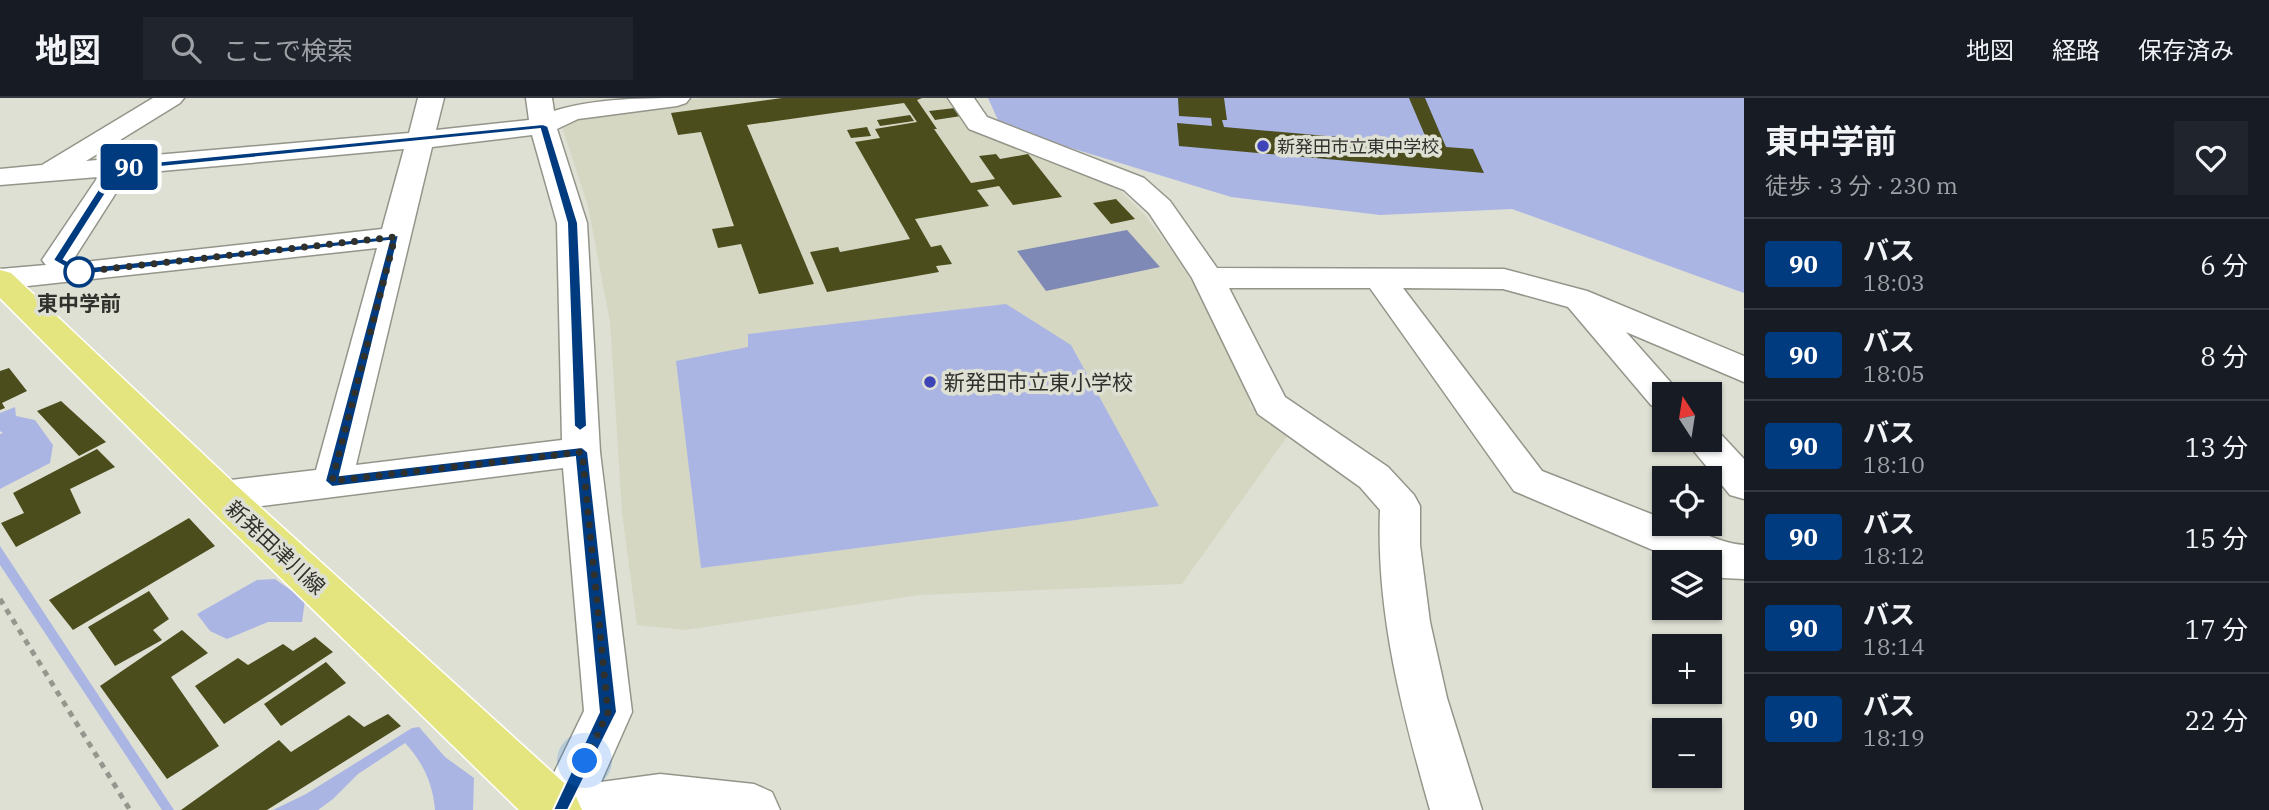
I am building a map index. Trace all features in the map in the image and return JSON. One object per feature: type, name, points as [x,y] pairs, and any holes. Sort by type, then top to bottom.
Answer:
[{"type":"main road","name":"新発田津川線","points":[[0,279],[222,496],[556,810]]},
{"type":"street","points":[[47,172],[171,98]]},
{"type":"street","points":[[332,481],[431,98]]},
{"type":"street","points":[[0,177],[420,141],[541,112],[572,113],[677,98]]},
{"type":"street","points":[[961,98],[978,124],[1134,184],[1160,207],[1208,278],[1271,405],[1374,477],[1400,506],[1397,551],[1421,695],[1456,810]]},
{"type":"street","points":[[541,112],[572,223],[582,452],[608,712],[562,810]]},
{"type":"street","points":[[79,272],[58,260],[117,169]]},
{"type":"street","points":[[0,279],[395,237]]},
{"type":"street","points":[[1378,277],[1528,481],[1737,568]]},
{"type":"street","points":[[1208,278],[1504,279],[1575,298],[1744,370]]},
{"type":"street","points":[[1575,298],[1652,383]]},
{"type":"street","points":[[222,496],[582,452]]},
{"type":"street","points":[[1715,452],[1744,484]]},
{"type":"street","points":[[585,810],[660,799],[754,810]]},
{"type":"path","points":[[0,599],[130,810]]},
{"type":"shaded area","name":"新発田市立東小学校","points":[[702,98],[951,98],[1114,185],[1144,214],[1174,254],[1241,358],[1250,406],[1287,437],[1182,584],[920,595],[685,630],[637,625],[622,513],[610,322],[588,206],[561,124],[574,116]]},
{"type":"shaded area","points":[[988,98],[1744,98],[1744,293],[1512,209],[1380,215],[1231,197],[1035,137],[998,120]]},
{"type":"shaded area","points":[[1127,230],[1160,267],[1046,291],[1017,251]]},
{"type":"shaded area","points":[[1006,304],[1071,345],[1159,506],[1076,520],[701,568],[676,361],[748,347],[748,334]]},
{"type":"shaded area","points":[[15,407],[16,416],[35,420],[53,445],[50,463],[0,489],[0,434],[3,433],[0,431],[0,413]]},
{"type":"shaded area","points":[[0,546],[174,810],[162,810],[0,565]]},
{"type":"shaded area","points":[[275,579],[305,600],[302,622],[268,622],[227,639],[210,631],[197,614],[257,580]]},
{"type":"shaded area","points":[[419,727],[445,757],[474,778],[473,810],[435,810],[426,774],[405,743],[358,774],[318,810],[273,810],[306,794],[412,728]]},
{"type":"building","points":[[782,98],[922,98],[917,100],[971,183],[995,179],[979,156],[996,154],[1000,159],[1028,154],[1062,197],[1013,205],[999,186],[977,190],[989,206],[915,219],[931,247],[941,245],[952,264],[936,266],[939,272],[827,292],[810,252],[838,247],[840,252],[910,239],[855,142],[880,138],[875,129],[917,122],[904,103],[747,125],[814,284],[759,294],[741,244],[718,248],[712,229],[734,226],[701,132],[678,135],[671,113]]},
{"type":"building","points":[[1178,98],[1224,98],[1227,120],[1222,120],[1224,127],[1429,145],[1409,98],[1425,98],[1446,147],[1473,149],[1484,173],[1179,146],[1177,123],[1212,126],[1211,118],[1179,116]]},
{"type":"building","points":[[955,108],[961,116],[935,120],[929,111]]},
{"type":"building","points":[[910,115],[914,121],[880,126],[877,120]]},
{"type":"building","points":[[867,127],[871,136],[851,138],[847,130]]},
{"type":"building","points":[[1116,199],[1135,219],[1111,224],[1093,203]]},
{"type":"building","points":[[9,368],[27,391],[2,403],[5,408],[0,410],[0,371]]},
{"type":"building","points":[[61,401],[106,442],[79,456],[37,411]]},
{"type":"building","points":[[97,449],[115,467],[70,489],[81,513],[16,547],[1,523],[24,513],[13,493]]},
{"type":"building","points":[[189,518],[215,546],[73,630],[49,600]]},
{"type":"building","points":[[149,591],[169,619],[153,630],[162,640],[115,666],[88,627]]},
{"type":"building","points":[[182,630],[208,653],[171,677],[219,746],[167,779],[100,686]]},
{"type":"building","points":[[315,637],[333,652],[224,724],[195,686],[238,658],[248,665],[283,644],[293,651]]},
{"type":"building","points":[[326,662],[346,683],[281,726],[264,704]]},
{"type":"building","points":[[388,714],[401,726],[267,810],[181,810],[279,740],[291,752],[349,715],[364,727]]},
{"type":"bus line","name":"90","points":[[562,810],[608,712],[582,452],[332,481],[395,237],[79,272],[58,260],[117,169],[420,141],[543,126],[572,223],[580,426]]},
{"type":"place","name":"新発田市立東中学校","points":[[1263,146]]},
{"type":"place","name":"東中学前","points":[[79,272]]},
{"type":"place","name":"新発田市立東小学校","points":[[930,382]]},
{"type":"route","points":[[79,272],[395,237],[332,481],[582,452],[608,712],[585,761]]}]
